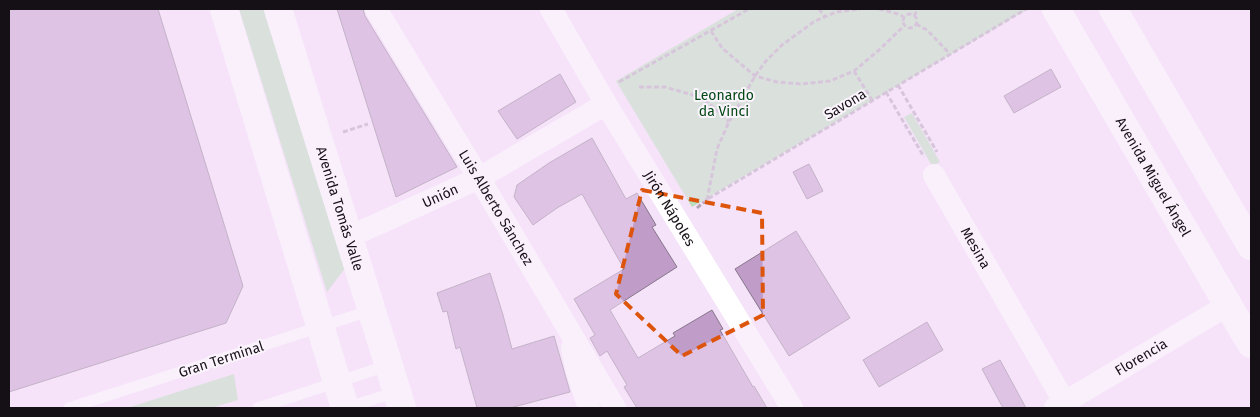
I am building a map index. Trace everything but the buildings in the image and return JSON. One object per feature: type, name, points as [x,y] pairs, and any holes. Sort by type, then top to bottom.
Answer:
[{"type":"main road","points":[[224,9],[344,408]]},
{"type":"main road","name":"Avenida Tomás Valle","points":[[278,9],[400,400]]},
{"type":"main road","name":"Avenida Miguel Ángel","points":[[1056,9],[1251,344]]},
{"type":"main road","points":[[1113,9],[1251,246]]},
{"type":"street","name":"Luis Alberto Sánchez","points":[[376,9],[479,178],[615,408]]},
{"type":"street","name":"Jirón Nápoles","points":[[551,9],[792,408]]},
{"type":"street","name":"Unión","points":[[349,237],[479,178],[604,98]]},
{"type":"street","name":"Mesina","points":[[938,167],[1060,406]]},
{"type":"street","name":"Florencia","points":[[1060,406],[1228,306]]},
{"type":"street","points":[[569,330],[575,365],[589,408]]},
{"type":"lane","name":"Gran Terminal","points":[[70,408],[372,310]]},
{"type":"lane","points":[[258,408],[389,365]]},
{"type":"lane","points":[[344,408],[400,400]]},
{"type":"path","points":[[604,98],[687,42],[748,9]]},
{"type":"path","points":[[819,9],[825,17]]},
{"type":"path","points":[[706,200],[717,150],[729,122],[765,62],[782,45],[815,21],[836,12],[861,9]]},
{"type":"path","points":[[879,9],[898,14],[904,18]]},
{"type":"path","points":[[916,24],[914,16],[918,9]]},
{"type":"path","name":"Savona","points":[[679,223],[706,200],[1026,9]]},
{"type":"path","points":[[904,18],[907,15],[914,16]]},
{"type":"path","points":[[904,18],[905,26]]},
{"type":"path","points":[[905,26],[911,28],[916,24]]},
{"type":"path","points":[[916,24],[927,30],[950,54]]},
{"type":"path","points":[[711,30],[722,48],[755,76],[776,82],[801,84],[830,81],[854,71],[905,26]]},
{"type":"path","points":[[854,71],[872,100]]},
{"type":"path","points":[[898,85],[938,167]]},
{"type":"path","points":[[639,87],[665,87],[700,97],[729,122]]},
{"type":"path","points":[[886,92],[938,167]]},
{"type":"path","points":[[340,133],[368,124]]},
{"type":"highlighted area","points":[[642,190],[762,213],[763,315],[682,356],[616,294]]},
{"type":"green space","points":[[239,9],[266,9],[346,267],[327,292]]},
{"type":"green space","name":"Leonardo da Vinci","points":[[738,9],[1026,10],[692,207],[616,81]]},
{"type":"green space","points":[[912,113],[940,162],[932,166],[904,117]]},
{"type":"green space","points":[[234,374],[238,400],[211,408],[127,408]]}]
